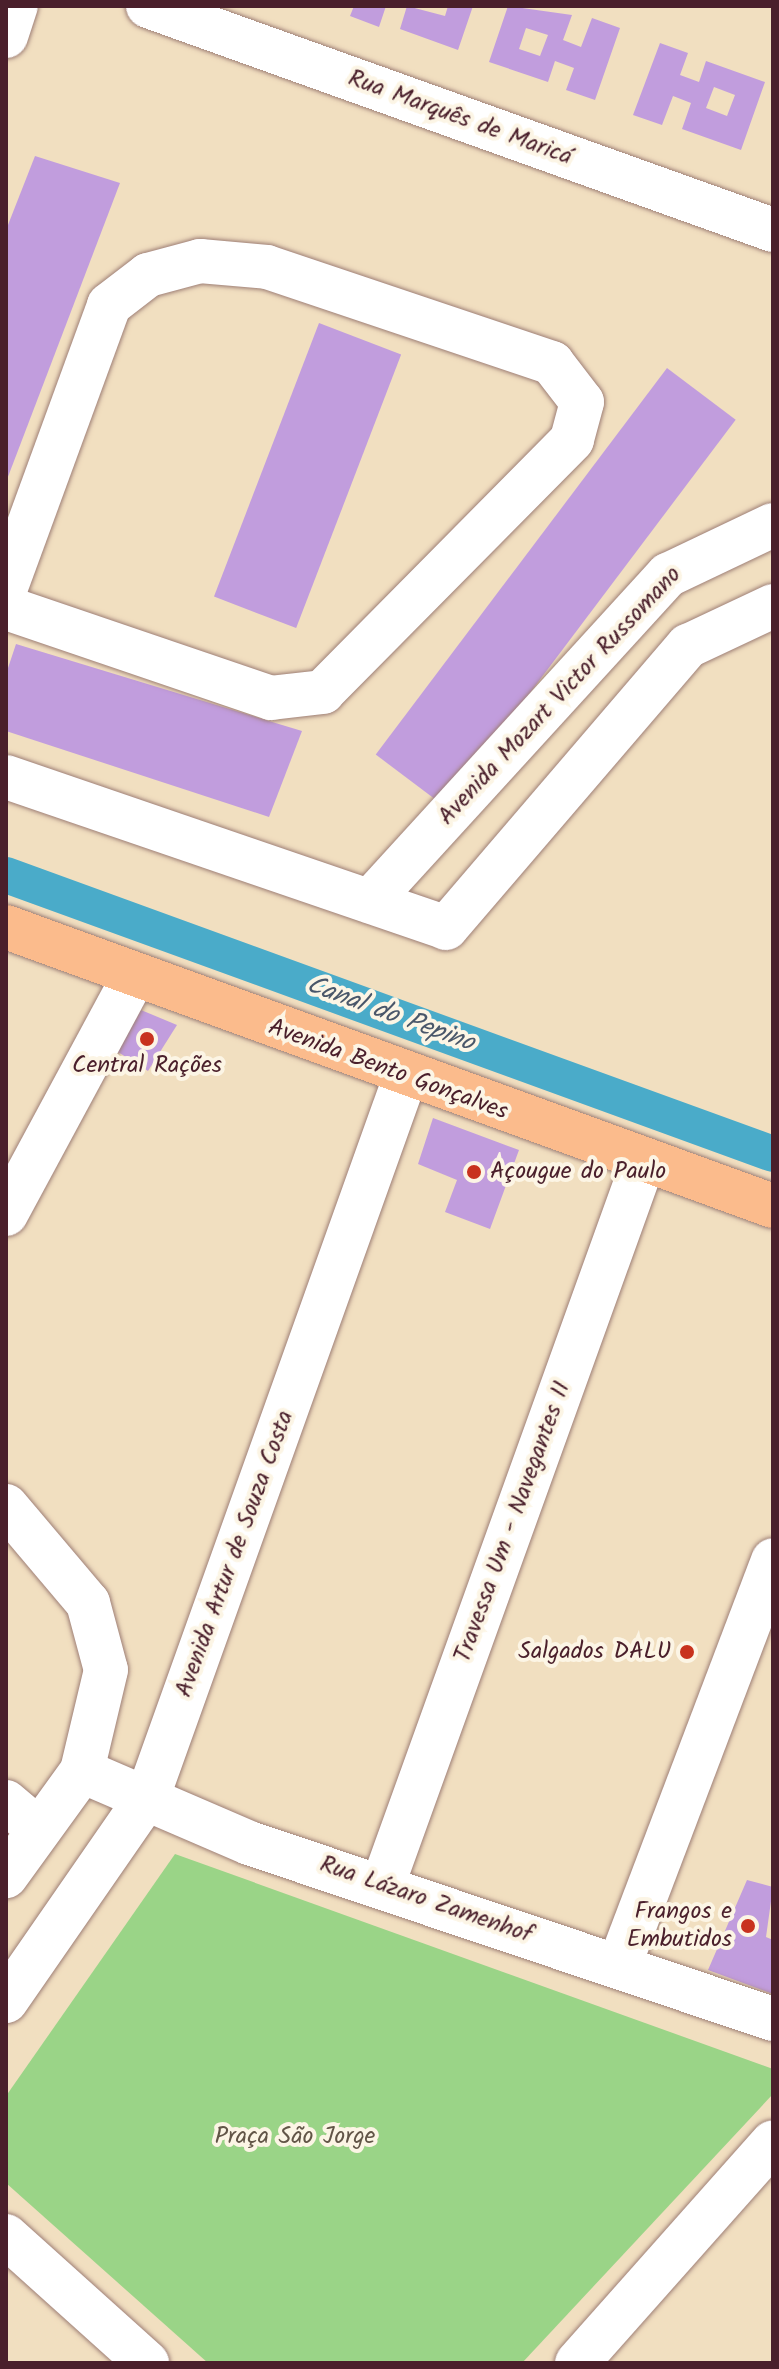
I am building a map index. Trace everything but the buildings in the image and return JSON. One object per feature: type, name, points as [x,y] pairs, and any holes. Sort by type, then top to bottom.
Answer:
[{"type":"main road","name":"Avenida Bento Gonçalves","points":[[6,927],[405,1078],[773,1206]]},
{"type":"street","points":[[6,36],[16,6]]},
{"type":"street","name":"Rua Marquês de Maricá","points":[[148,6],[773,230]]},
{"type":"street","points":[[6,587],[109,305],[148,275],[200,261],[267,267],[552,363],[582,402],[572,440],[323,692],[271,698],[6,608]]},
{"type":"street","name":"Avenida Mozart Victor Russomano","points":[[370,901],[668,575],[773,525]]},
{"type":"street","points":[[6,777],[446,928],[688,646],[773,606]]},
{"type":"street","points":[[6,1214],[134,976]]},
{"type":"street","name":"Avenida Artur de Souza Costa","points":[[14,1973],[148,1796],[405,1078]]},
{"type":"street","name":"Travessa Um - Navegantes II","points":[[383,1884],[644,1160]]},
{"type":"street","points":[[6,1506],[88,1603],[106,1670],[82,1771],[6,1876]]},
{"type":"street","points":[[619,1966],[773,1560]]},
{"type":"street","name":"Rua Lázaro Zamenhof","points":[[82,1771],[148,1796],[249,1843],[383,1884],[773,2019]]},
{"type":"street","points":[[6,1802],[39,1830]]},
{"type":"street","points":[[577,2363],[773,2142]]},
{"type":"street","points":[[6,2236],[147,2363]]},
{"type":"green space","name":"Praça São Jorge","points":[[175,1854],[773,2069],[773,2094],[522,2363],[208,2363],[6,2183],[6,2096]]},
{"type":"waterway","name":"Canal do Pepino","points":[[6,875],[773,1154]]},
{"type":"place","name":"Central Rações","points":[[147,1039]]},
{"type":"place","name":"Açougue do Paulo","points":[[474,1172]]},
{"type":"place","name":"Salgados DALU","points":[[687,1652]]},
{"type":"place","name":"Frangos e Embutidos","points":[[748,1926]]}]
